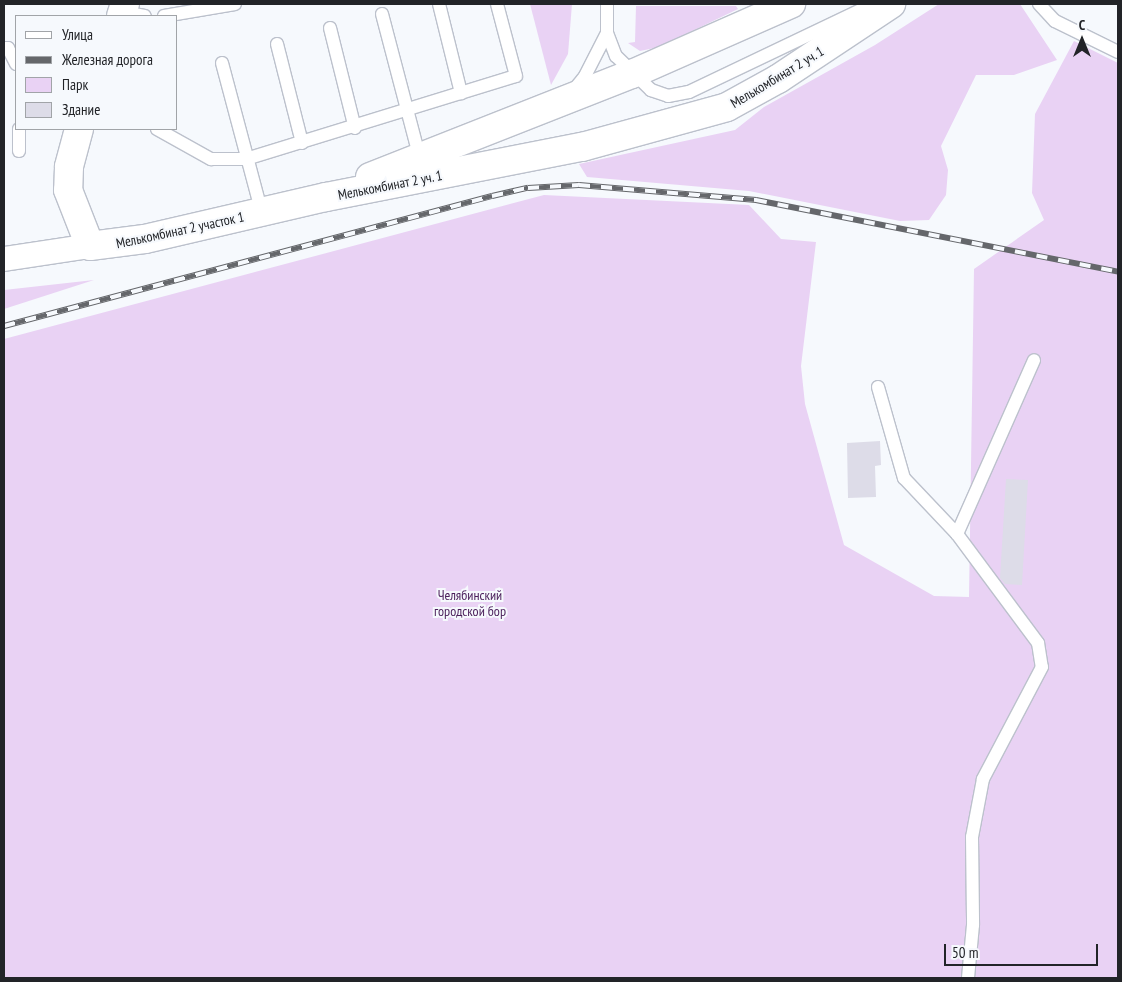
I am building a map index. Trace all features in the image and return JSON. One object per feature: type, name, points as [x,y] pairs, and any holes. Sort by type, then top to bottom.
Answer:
[{"type":"street","name":"Мелькомбинат 2 уч. 1","points":[[326,197],[420,156],[632,74],[791,4]]},
{"type":"street","name":"Мелькомбинат 2 уч. 1","points":[[326,197],[582,147],[726,107],[778,79],[890,4]]},
{"type":"street","points":[[79,130],[69,167],[68,190],[90,246]]},
{"type":"street","name":"Мелькомбинат 2 участок 1","points":[[4,260],[145,239],[326,197]]},
{"type":"lane","points":[[168,15],[202,7],[235,4]]},
{"type":"lane","points":[[439,4],[462,93]]},
{"type":"lane","points":[[159,130],[211,159],[246,159],[355,128],[516,76],[496,4]]},
{"type":"lane","points":[[607,4],[607,33],[616,56],[650,90],[668,96],[689,92],[874,4]]},
{"type":"lane","points":[[1039,4],[1055,21],[1118,52]]},
{"type":"lane","points":[[382,14],[420,156]]},
{"type":"lane","points":[[330,28],[355,128]]},
{"type":"lane","points":[[566,100],[585,76],[607,33]]},
{"type":"lane","points":[[276,44],[302,143]]},
{"type":"lane","points":[[4,48],[8,48],[15,62]]},
{"type":"lane","points":[[222,63],[246,159],[262,213]]},
{"type":"lane","points":[[18,151],[19,130]]},
{"type":"lane","points":[[957,534],[1034,360]]},
{"type":"lane","points":[[878,387],[904,478],[957,534],[1038,643],[1042,667],[983,779],[972,837],[973,925],[968,978]]},
{"type":"green space","points":[[530,4],[572,4],[568,54],[551,85]]},
{"type":"green space","points":[[939,4],[1020,4],[1057,60],[1014,75],[976,75],[941,146],[948,170],[946,195],[929,220],[900,221],[749,191],[587,177],[579,164],[735,130],[764,107],[875,45]]},
{"type":"green space","points":[[636,6],[736,6],[738,9],[659,47],[640,51],[628,43],[635,42]]},
{"type":"green space","name":"Челябинский городской бор","points":[[1074,41],[1118,63],[1118,978],[4,978],[4,339],[544,195],[749,205],[781,239],[816,242],[801,366],[805,404],[844,545],[934,596],[969,597],[974,269],[1044,220],[1032,193],[1035,114]]},
{"type":"green space","points":[[94,280],[4,309],[4,290]]},
{"type":"building","points":[[880,441],[881,465],[875,466],[876,497],[848,498],[847,443]]},
{"type":"building","points":[[1006,479],[1028,480],[1022,585],[1005,584],[1000,578]]},
{"type":"railway","points":[[4,326],[492,196],[528,188],[579,185],[756,200],[1118,272]]}]
